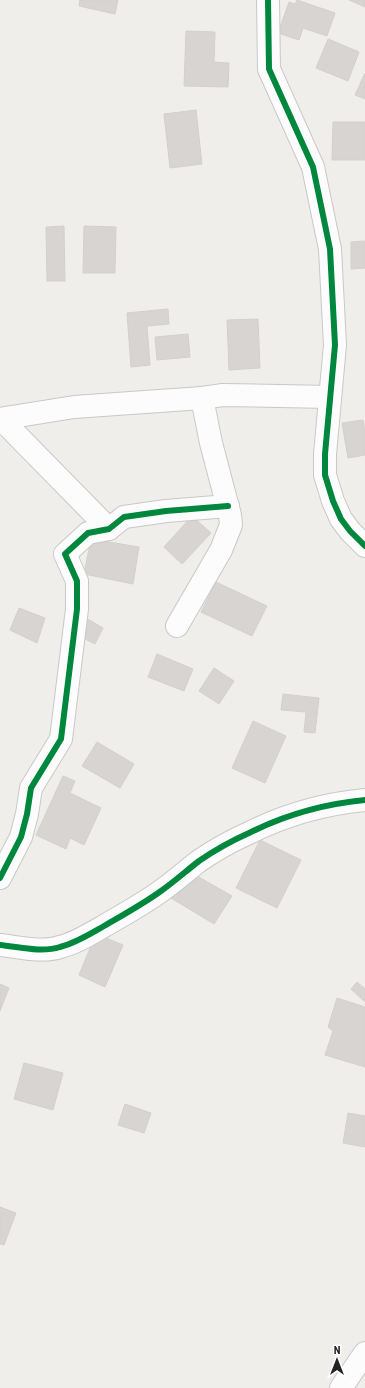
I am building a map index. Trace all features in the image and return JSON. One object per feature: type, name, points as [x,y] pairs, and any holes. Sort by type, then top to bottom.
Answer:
[{"type":"street","points":[[268,0],[269,69],[313,167],[330,249],[335,345],[325,454],[325,475],[333,501],[341,518],[350,531],[365,546]]},
{"type":"street","points":[[0,419],[74,407],[202,398],[223,395],[330,396]]},
{"type":"street","points":[[177,626],[221,550],[230,525],[230,515],[211,443],[202,398]]},
{"type":"street","points":[[0,419],[109,529]]},
{"type":"street","points":[[0,878],[21,837],[27,814],[31,788],[60,739],[77,609],[77,581],[65,554],[88,533],[109,529],[124,517],[166,511],[228,506]]},
{"type":"street","points":[[0,945],[44,949],[59,948],[72,943],[136,908],[162,891],[199,861],[218,848],[242,836],[273,821],[304,810],[340,802],[365,800]]},
{"type":"street","points":[[341,1388],[365,1353]]},
{"type":"building","points":[[80,0],[118,0],[115,14],[79,6]]},
{"type":"building","points":[[297,0],[335,13],[327,36],[303,28],[299,40],[278,33],[289,2],[295,4]]},
{"type":"building","points":[[349,0],[365,0],[365,7]]},
{"type":"building","points":[[186,31],[215,32],[214,62],[229,63],[228,87],[184,86]]},
{"type":"building","points":[[328,39],[359,52],[348,81],[316,68]]},
{"type":"building","points":[[365,73],[365,99],[355,95]]},
{"type":"building","points":[[196,110],[202,164],[170,168],[164,114]]},
{"type":"building","points":[[333,122],[365,122],[365,160],[332,160]]},
{"type":"building","points":[[64,226],[65,281],[47,281],[46,227]]},
{"type":"building","points":[[84,226],[116,227],[115,273],[83,273]]},
{"type":"building","points":[[365,241],[365,268],[351,269],[351,242]]},
{"type":"building","points":[[168,309],[169,324],[147,326],[150,365],[131,367],[127,313]]},
{"type":"building","points":[[258,319],[260,368],[229,370],[227,320]]},
{"type":"building","points":[[188,334],[190,357],[157,360],[155,337]]},
{"type":"building","points":[[363,420],[365,431],[365,455],[348,458],[342,423]]},
{"type":"building","points":[[192,516],[211,533],[182,564],[164,547]]},
{"type":"building","points":[[91,539],[139,547],[133,584],[84,574]]},
{"type":"building","points":[[216,582],[267,606],[252,636],[201,612]]},
{"type":"building","points":[[19,608],[45,618],[37,643],[10,630]]},
{"type":"building","points":[[86,618],[103,628],[95,644],[79,636]]},
{"type":"building","points":[[157,654],[193,669],[184,691],[148,677]]},
{"type":"building","points":[[214,668],[234,681],[219,704],[199,691]]},
{"type":"building","points":[[283,694],[319,698],[315,733],[304,732],[306,712],[281,710]]},
{"type":"building","points":[[253,721],[286,736],[265,783],[232,768]]},
{"type":"building","points":[[97,742],[134,764],[120,788],[82,766]]},
{"type":"building","points":[[63,776],[75,781],[70,793],[101,808],[84,845],[70,838],[66,849],[36,835]]},
{"type":"building","points":[[260,840],[301,860],[277,908],[236,888]]},
{"type":"building","points":[[190,872],[232,896],[214,924],[171,898]]},
{"type":"building","points":[[96,934],[123,945],[105,987],[79,975]]},
{"type":"building","points":[[357,982],[365,989],[365,1002],[351,989]]},
{"type":"building","points":[[0,984],[9,988],[0,1011]]},
{"type":"building","points":[[337,998],[365,1007],[365,1067],[325,1055],[333,1031],[328,1027]]},
{"type":"building","points":[[24,1063],[63,1073],[53,1110],[14,1099]]},
{"type":"building","points":[[125,1104],[151,1113],[144,1133],[118,1125]]},
{"type":"building","points":[[348,1113],[365,1116],[365,1147],[343,1143]]},
{"type":"building","points":[[0,1207],[16,1213],[4,1245],[0,1244]]},
{"type":"cycle path","points":[[268,0],[269,69],[313,167],[330,249],[335,345],[325,454],[325,475],[333,501],[341,519],[350,531],[365,546]]},
{"type":"cycle path","points":[[0,878],[21,837],[27,814],[31,788],[61,739],[77,609],[77,581],[65,554],[88,533],[109,529],[124,517],[166,511],[228,506]]},
{"type":"cycle path","points":[[0,945],[46,950],[72,943],[133,909],[171,884],[199,861],[236,839],[291,815],[334,804],[365,800]]}]
